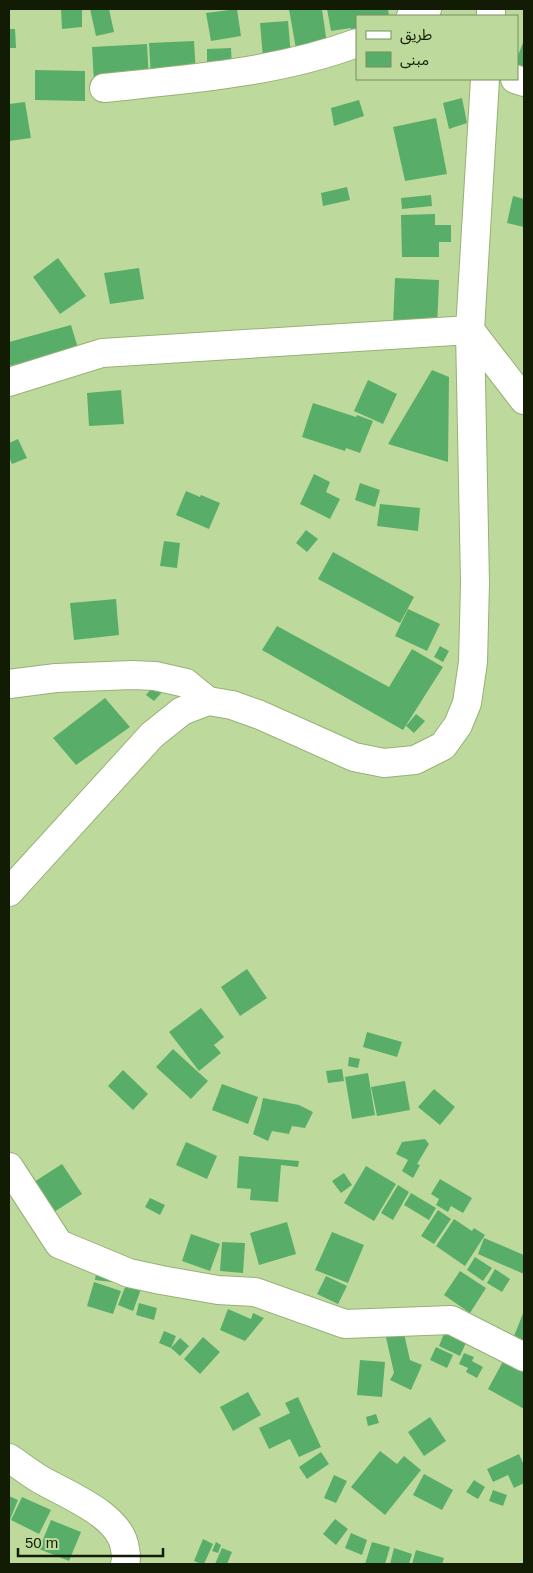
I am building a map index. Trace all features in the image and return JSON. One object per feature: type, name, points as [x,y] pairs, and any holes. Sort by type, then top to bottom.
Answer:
[{"type":"street","points":[[413,15],[427,9]]},
{"type":"street","points":[[104,88],[252,71],[356,44]]},
{"type":"street","points":[[9,684],[56,678],[155,676],[186,683],[208,701],[232,705],[260,714],[354,757],[384,763],[415,760],[443,746],[458,725],[467,703],[474,662],[475,583],[470,330],[485,80]]},
{"type":"street","points":[[9,382],[102,353],[470,330]]},
{"type":"street","points":[[470,330],[524,400]]},
{"type":"street","points":[[9,892],[152,735],[182,711],[208,701]]},
{"type":"street","points":[[9,1168],[59,1244],[129,1273],[218,1290],[255,1292],[345,1324],[451,1320],[524,1357]]},
{"type":"street","points":[[9,1458],[36,1477],[99,1512],[116,1528],[124,1541],[125,1564]]},
{"type":"building","points":[[61,9],[82,9],[82,27],[62,29]]},
{"type":"building","points":[[90,9],[109,9],[114,32],[96,36]]},
{"type":"building","points":[[237,9],[241,36],[211,41],[206,13]]},
{"type":"building","points":[[289,9],[322,9],[327,44],[296,49]]},
{"type":"building","points":[[327,9],[388,9],[389,15],[356,15],[356,29],[351,30],[351,28],[331,31]]},
{"type":"building","points":[[288,21],[291,56],[263,58],[260,23]]},
{"type":"building","points":[[9,29],[15,29],[16,48],[9,48]]},
{"type":"building","points":[[524,40],[524,77],[518,74],[518,55]]},
{"type":"building","points":[[194,41],[196,75],[151,78],[149,43]]},
{"type":"building","points":[[147,44],[149,80],[94,83],[92,47]]},
{"type":"building","points":[[231,48],[232,68],[207,69],[207,49]]},
{"type":"building","points":[[35,70],[85,71],[85,101],[35,100]]},
{"type":"building","points":[[462,98],[467,123],[449,129],[443,103]]},
{"type":"building","points":[[359,100],[364,116],[334,126],[331,108]]},
{"type":"building","points":[[25,102],[31,138],[9,141],[9,104]]},
{"type":"building","points":[[436,118],[447,174],[405,181],[393,127]]},
{"type":"building","points":[[347,187],[350,200],[323,206],[321,193]]},
{"type":"building","points":[[431,195],[432,206],[402,209],[401,198]]},
{"type":"building","points":[[513,196],[524,199],[524,227],[507,223]]},
{"type":"building","points":[[435,214],[435,225],[451,225],[451,242],[439,242],[439,257],[402,257],[401,215]]},
{"type":"building","points":[[58,258],[86,296],[60,314],[33,277]]},
{"type":"building","points":[[139,268],[144,299],[110,304],[104,273]]},
{"type":"building","points":[[395,278],[439,280],[437,328],[393,326]]},
{"type":"building","points":[[71,325],[78,348],[9,366],[9,342]]},
{"type":"building","points":[[432,370],[449,377],[448,462],[388,444]]},
{"type":"building","points":[[368,380],[397,394],[383,424],[354,411]]},
{"type":"building","points":[[121,390],[124,424],[89,426],[87,393]]},
{"type":"building","points":[[313,403],[373,421],[360,453],[346,448],[345,451],[302,437]]},
{"type":"building","points":[[18,439],[27,458],[12,464],[9,457],[9,443]]},
{"type":"building","points":[[314,474],[330,482],[326,492],[340,499],[330,519],[300,504]]},
{"type":"building","points":[[360,483],[380,490],[375,507],[355,500]]},
{"type":"building","points":[[186,491],[220,503],[209,529],[176,515]]},
{"type":"building","points":[[380,504],[420,508],[418,531],[377,526]]},
{"type":"building","points":[[306,530],[318,539],[307,552],[296,543]]},
{"type":"building","points":[[164,541],[180,543],[177,568],[160,566]]},
{"type":"building","points":[[333,552],[414,597],[400,623],[318,579]]},
{"type":"building","points":[[116,599],[119,635],[74,640],[70,603]]},
{"type":"building","points":[[408,609],[440,624],[427,651],[395,636]]},
{"type":"building","points":[[277,626],[389,687],[412,649],[443,667],[403,730],[262,650]]},
{"type":"building","points":[[440,646],[449,651],[443,662],[434,657]]},
{"type":"building","points":[[156,683],[164,690],[154,701],[146,695]]},
{"type":"building","points":[[105,698],[130,727],[76,765],[53,738]]},
{"type":"building","points":[[416,714],[425,721],[414,733],[406,726]]},
{"type":"building","points":[[247,969],[267,998],[240,1016],[221,987]]},
{"type":"building","points":[[201,1008],[224,1037],[214,1045],[221,1053],[199,1071],[169,1032]]},
{"type":"building","points":[[367,1032],[402,1042],[397,1057],[363,1047]]},
{"type":"building","points":[[173,1049],[208,1081],[191,1099],[156,1067]]},
{"type":"building","points":[[349,1057],[360,1059],[358,1068],[348,1066]]},
{"type":"building","points":[[342,1069],[344,1081],[328,1083],[326,1071]]},
{"type":"building","points":[[123,1070],[148,1094],[133,1110],[108,1086]]},
{"type":"building","points":[[368,1073],[375,1115],[352,1119],[345,1077]]},
{"type":"building","points":[[405,1081],[410,1110],[377,1116],[371,1087]]},
{"type":"building","points":[[222,1084],[258,1097],[248,1124],[212,1110]]},
{"type":"building","points":[[434,1089],[455,1107],[440,1125],[418,1107]]},
{"type":"building","points":[[263,1098],[299,1105],[313,1112],[305,1128],[292,1126],[289,1134],[272,1131],[268,1141],[253,1134]]},
{"type":"building","points":[[425,1139],[429,1144],[417,1164],[420,1165],[413,1178],[402,1171],[408,1160],[396,1154],[402,1142]]},
{"type":"building","points":[[186,1142],[217,1156],[207,1179],[176,1165]]},
{"type":"building","points":[[239,1156],[299,1161],[298,1167],[281,1165],[278,1202],[250,1200],[251,1189],[237,1188]]},
{"type":"building","points":[[62,1164],[82,1194],[54,1212],[34,1182]]},
{"type":"building","points":[[366,1166],[396,1184],[374,1221],[344,1203]]},
{"type":"building","points":[[344,1173],[352,1185],[341,1193],[332,1181]]},
{"type":"building","points":[[440,1179],[472,1198],[463,1213],[451,1206],[448,1212],[436,1205],[439,1199],[431,1194]]},
{"type":"building","points":[[398,1185],[409,1192],[393,1220],[381,1213]]},
{"type":"building","points":[[411,1193],[436,1208],[429,1220],[404,1205]]},
{"type":"building","points":[[150,1198],[165,1205],[160,1215],[145,1207]]},
{"type":"building","points":[[438,1210],[451,1219],[434,1244],[421,1236]]},
{"type":"building","points":[[454,1219],[472,1231],[474,1228],[485,1235],[465,1266],[436,1246]]},
{"type":"building","points":[[287,1222],[296,1254],[259,1265],[250,1233]]},
{"type":"building","points":[[332,1232],[364,1245],[348,1283],[315,1270]]},
{"type":"building","points":[[191,1234],[220,1244],[210,1271],[182,1261]]},
{"type":"building","points":[[484,1238],[524,1255],[524,1274],[478,1254]]},
{"type":"building","points":[[222,1242],[245,1243],[243,1273],[220,1271]]},
{"type":"building","points":[[475,1257],[492,1268],[483,1281],[467,1270]]},
{"type":"building","points":[[97,1267],[113,1270],[112,1282],[95,1280]]},
{"type":"building","points":[[495,1269],[510,1279],[502,1292],[487,1283]]},
{"type":"building","points":[[460,1271],[486,1288],[470,1313],[444,1295]]},
{"type":"building","points":[[130,1275],[144,1281],[133,1311],[118,1305]]},
{"type":"building","points":[[326,1276],[347,1286],[338,1304],[317,1294]]},
{"type":"building","points":[[94,1282],[121,1291],[113,1314],[87,1306]]},
{"type":"building","points":[[139,1303],[157,1308],[154,1320],[136,1315]]},
{"type":"building","points":[[228,1309],[251,1319],[253,1313],[264,1318],[245,1341],[220,1330]]},
{"type":"building","points":[[524,1311],[524,1340],[514,1336]]},
{"type":"building","points":[[447,1326],[469,1336],[460,1356],[439,1346]]},
{"type":"building","points":[[403,1329],[410,1360],[422,1365],[411,1390],[390,1380],[394,1373],[385,1333]]},
{"type":"building","points":[[164,1331],[176,1336],[171,1348],[159,1343]]},
{"type":"building","points":[[203,1337],[220,1352],[200,1374],[184,1359]]},
{"type":"building","points":[[180,1338],[189,1346],[180,1356],[171,1348]]},
{"type":"building","points":[[436,1347],[453,1355],[447,1368],[430,1360]]},
{"type":"building","points":[[464,1353],[474,1357],[472,1361],[483,1367],[477,1378],[466,1372],[468,1368],[459,1364]]},
{"type":"building","points":[[506,1356],[524,1366],[524,1409],[488,1389]]},
{"type":"building","points":[[360,1360],[385,1362],[382,1397],[357,1395]]},
{"type":"building","points":[[248,1392],[261,1415],[233,1431],[220,1407]]},
{"type":"building","points":[[298,1397],[321,1447],[299,1457],[290,1439],[269,1449],[259,1428],[290,1413],[285,1403]]},
{"type":"building","points":[[376,1414],[379,1423],[368,1426],[366,1417]]},
{"type":"building","points":[[430,1417],[446,1441],[424,1456],[408,1432]]},
{"type":"building","points":[[380,1451],[397,1464],[404,1456],[421,1470],[385,1515],[351,1487]]},
{"type":"building","points":[[321,1452],[329,1464],[307,1479],[299,1467]]},
{"type":"building","points":[[519,1454],[524,1465],[524,1483],[514,1488],[508,1475],[493,1482],[487,1469]]},
{"type":"building","points":[[424,1474],[453,1490],[442,1510],[413,1495]]},
{"type":"building","points":[[334,1475],[347,1481],[336,1503],[324,1498]]},
{"type":"building","points":[[474,1480],[485,1487],[478,1499],[466,1492]]},
{"type":"building","points":[[493,1490],[507,1495],[503,1506],[489,1501]]},
{"type":"building","points":[[9,1496],[18,1500],[9,1522]]},
{"type":"building","points":[[22,1497],[51,1510],[39,1534],[11,1520]]},
{"type":"building","points":[[335,1519],[348,1529],[336,1545],[323,1534]]},
{"type":"building","points":[[51,1520],[81,1532],[69,1561],[39,1549]]},
{"type":"building","points":[[351,1533],[367,1540],[362,1555],[345,1548]]},
{"type":"building","points":[[203,1539],[213,1544],[204,1564],[201,1564],[194,1561]]},
{"type":"building","points":[[216,1542],[221,1545],[218,1553],[212,1551]]},
{"type":"building","points":[[372,1542],[390,1547],[385,1564],[365,1564]]},
{"type":"building","points":[[222,1548],[232,1552],[227,1564],[215,1564]]},
{"type":"building","points":[[394,1548],[412,1554],[409,1564],[390,1564]]},
{"type":"building","points":[[416,1550],[444,1558],[442,1564],[412,1564]]}]
